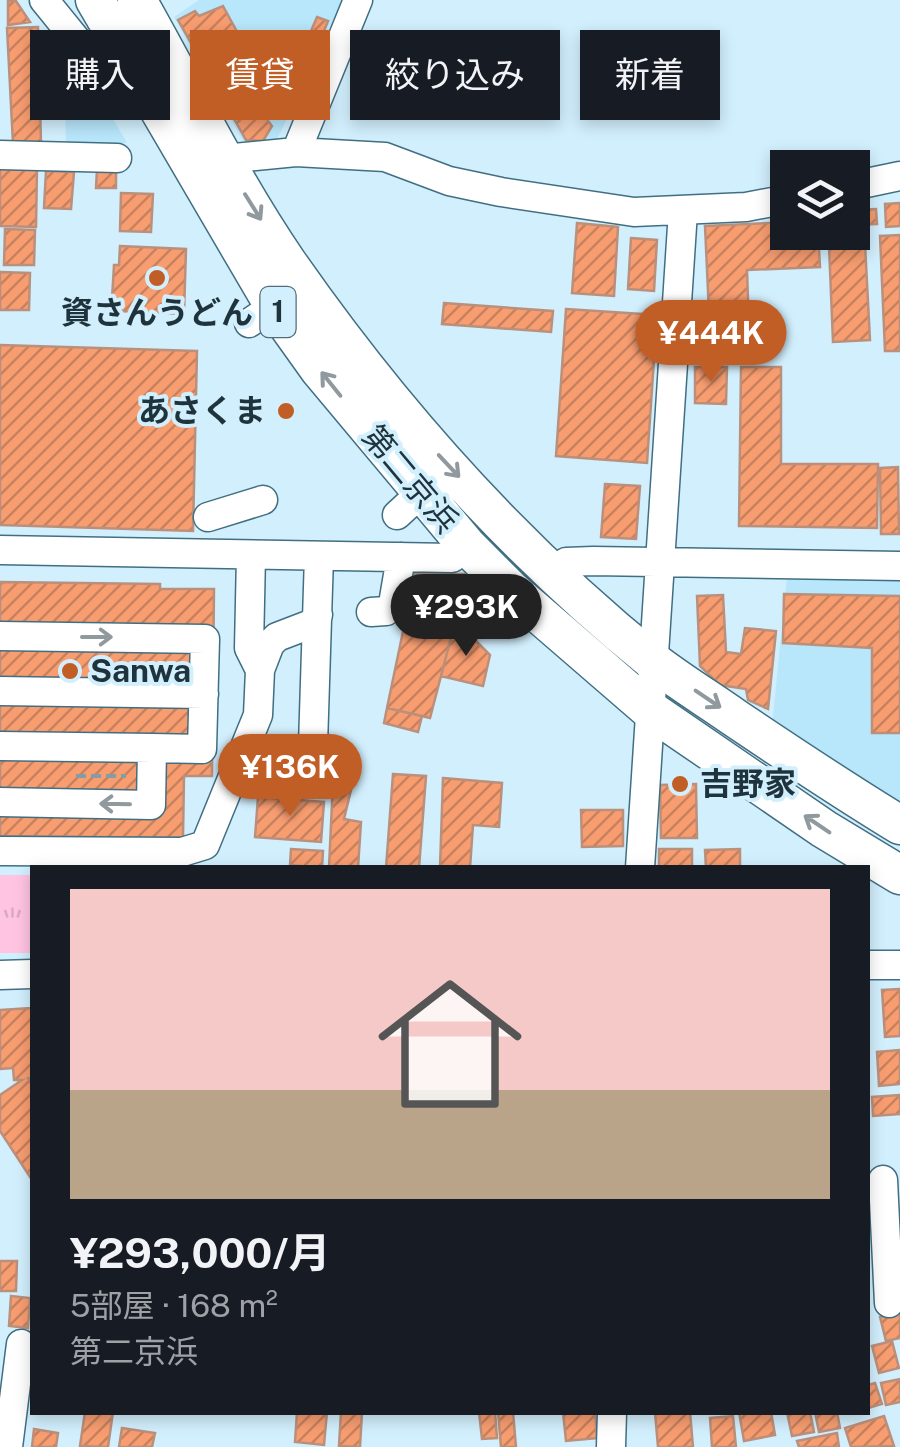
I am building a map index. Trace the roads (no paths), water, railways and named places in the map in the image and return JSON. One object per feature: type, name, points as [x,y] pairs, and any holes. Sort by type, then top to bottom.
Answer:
[{"type":"highway","name":"第二京浜","points":[[95,0],[111,30]]},
{"type":"highway","name":"第二京浜","points":[[137,0],[224,159],[286,260],[355,353],[443,460],[552,572],[654,662],[900,825]]},
{"type":"highway","name":"第二京浜","points":[[159,120],[262,315],[318,368],[409,504],[466,546],[650,710],[824,830],[900,876]]},
{"type":"street","points":[[44,0],[68,30]]},
{"type":"street","points":[[296,152],[358,0]]},
{"type":"street","points":[[224,159],[296,152],[384,157],[449,181],[634,212],[770,202]]},
{"type":"street","points":[[0,155],[117,158]]},
{"type":"street","points":[[870,182],[900,176]]},
{"type":"street","points":[[640,865],[683,211]]},
{"type":"street","points":[[208,517],[263,500]]},
{"type":"street","points":[[0,550],[452,558],[466,546]]},
{"type":"street","points":[[251,555],[249,648],[260,670]]},
{"type":"street","points":[[269,765],[300,760],[313,745],[311,633],[320,556]]},
{"type":"street","points":[[371,612],[386,611],[392,604],[401,557]]},
{"type":"street","points":[[552,572],[566,562],[900,566]]},
{"type":"street","points":[[0,851],[182,852],[205,845],[258,715],[260,670],[270,644],[277,637],[311,633]]},
{"type":"street","points":[[0,636],[205,639],[202,748],[0,746]]},
{"type":"street","points":[[217,636],[250,636]]},
{"type":"street","points":[[0,690],[204,694]]},
{"type":"street","points":[[0,802],[151,805],[152,748]]},
{"type":"street","points":[[870,965],[900,964]]},
{"type":"street","points":[[0,975],[30,974]]},
{"type":"street","points":[[883,1180],[885,1303]]},
{"type":"street","points":[[8,1447],[18,1343]]},
{"type":"street","points":[[611,1447],[612,1415]]},
{"type":"place","name":"資さんうどん","points":[[157,278]]},
{"type":"place","name":"あさくま","points":[[286,411]]},
{"type":"place","name":"Sanwa","points":[[70,671]]},
{"type":"place","name":"吉野家","points":[[680,784]]}]
